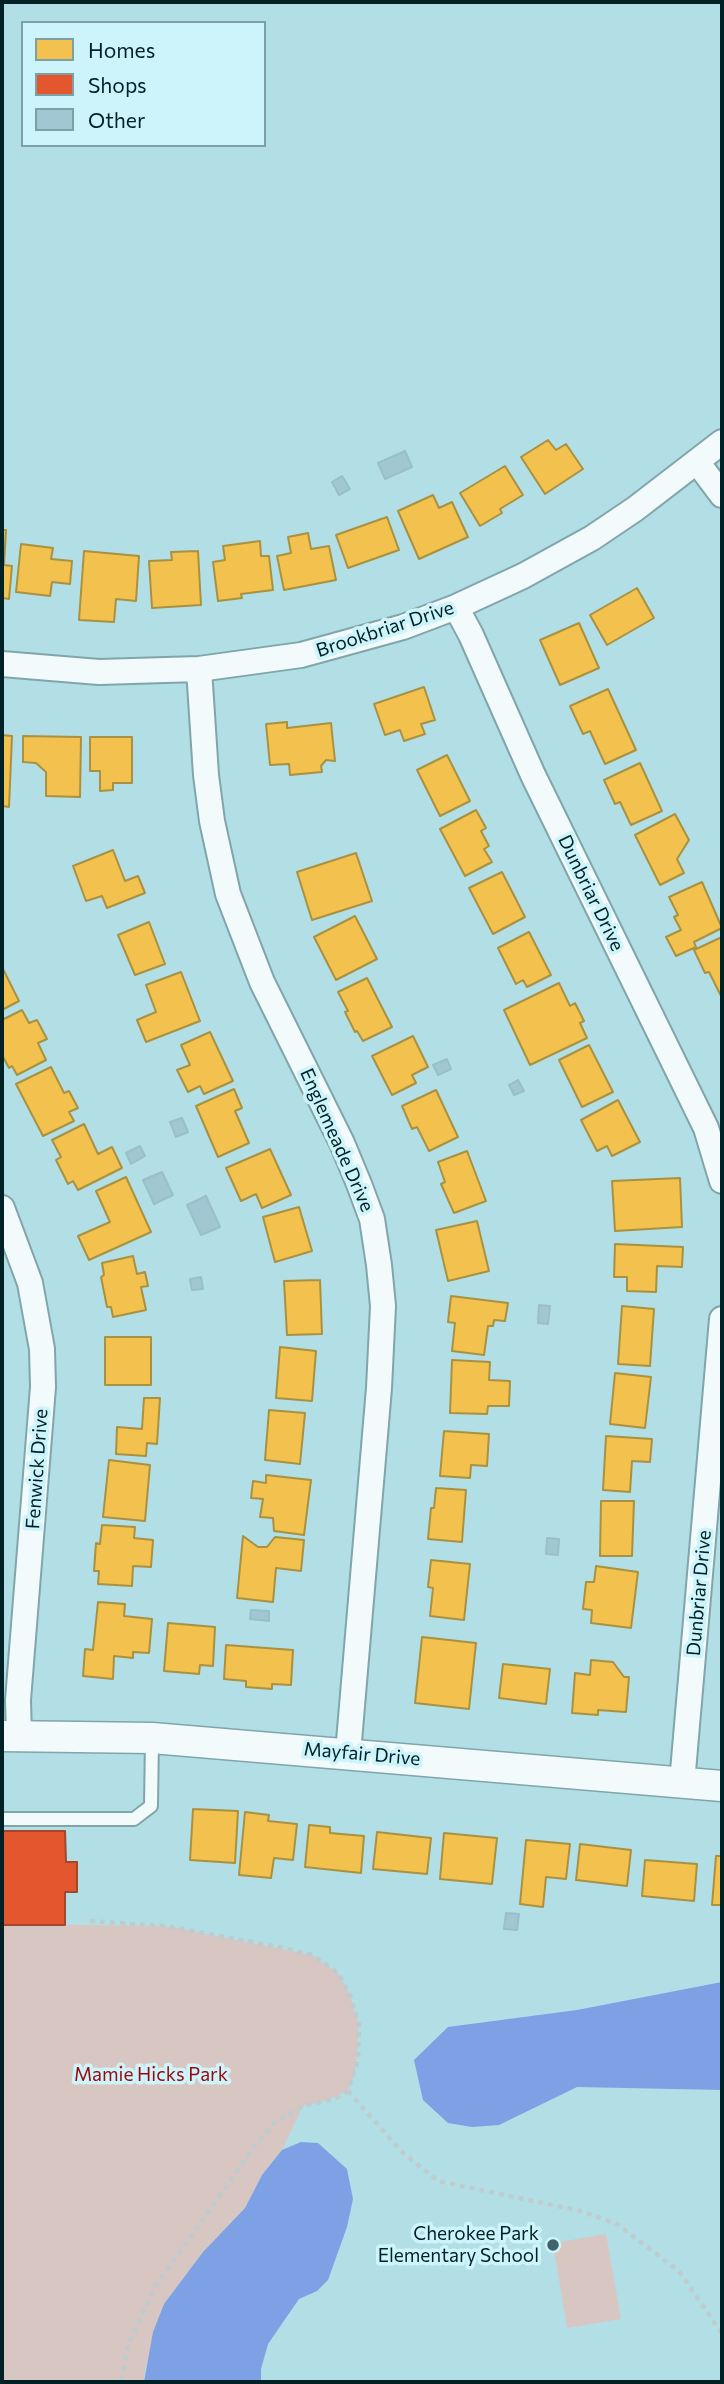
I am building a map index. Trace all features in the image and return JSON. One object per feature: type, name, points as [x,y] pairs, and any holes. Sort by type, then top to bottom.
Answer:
[{"type":"street","name":"Brookbriar Drive","points":[[2,664],[99,672],[199,669],[301,655],[403,627],[456,607],[523,576],[592,538],[698,463],[722,442]]},
{"type":"street","points":[[698,463],[722,495]]},
{"type":"street","name":"Dunbriar Drive","points":[[456,607],[533,775],[706,1128],[722,1181]]},
{"type":"street","name":"Englemeade Drive","points":[[199,669],[206,775],[212,821],[228,894],[262,982],[342,1143],[359,1184],[372,1219],[379,1265],[383,1306],[379,1388],[348,1753]]},
{"type":"street","name":"Fenwick Drive","points":[[2,1208],[30,1283],[41,1349],[43,1387],[18,1700],[10,1736]]},
{"type":"street","name":"Dunbriar Drive","points":[[682,1783],[722,1319]]},
{"type":"street","name":"Mayfair Drive","points":[[10,1736],[152,1738],[722,1786]]},
{"type":"lane","points":[[2,1819],[134,1819],[151,1806],[152,1738]]},
{"type":"path","points":[[90,1921],[166,1926],[312,1955],[338,1973],[350,1995],[359,2025],[358,2060],[348,2091],[335,2099],[303,2106],[274,2123],[257,2143],[155,2287],[128,2345],[121,2382]]},
{"type":"path","points":[[348,2091],[402,2152],[438,2181],[581,2211],[617,2224],[679,2271],[722,2334]]},
{"type":"green space","name":"Mamie Hicks Park","points":[[2,1924],[166,1926],[312,1955],[338,1973],[350,1995],[359,2025],[355,2072],[348,2091],[303,2106],[282,2150],[262,2175],[245,2208],[203,2252],[164,2304],[145,2369],[144,2382],[2,2382]]},
{"type":"green space","points":[[606,2234],[621,2319],[567,2328],[553,2243]]},
{"type":"water","points":[[722,1982],[722,2090],[577,2087],[499,2125],[472,2127],[448,2123],[423,2100],[414,2060],[448,2027],[577,2010]]},
{"type":"water","points":[[301,2142],[318,2143],[347,2169],[353,2199],[347,2227],[328,2280],[317,2291],[299,2299],[268,2344],[261,2369],[261,2382],[144,2382],[153,2332],[164,2304],[203,2252],[245,2208],[262,2175],[282,2150]]},
{"type":"building: Homes","points":[[548,440],[556,450],[566,444],[583,469],[545,494],[521,457]]},
{"type":"building: Homes","points":[[505,466],[523,495],[500,509],[502,513],[480,526],[460,493]]},
{"type":"building: Homes","points":[[433,495],[439,508],[452,502],[468,537],[419,559],[398,511]]},
{"type":"building: Homes","points":[[387,517],[399,550],[348,568],[336,535]]},
{"type":"building: Homes","points":[[2,530],[6,530],[4,565],[12,566],[9,599],[2,598]]},
{"type":"building: Homes","points":[[308,533],[311,549],[329,546],[336,580],[284,590],[277,556],[291,553],[288,537]]},
{"type":"building: Homes","points":[[260,541],[261,556],[269,556],[273,590],[241,594],[242,598],[218,601],[213,562],[225,560],[223,546]]},
{"type":"building: Homes","points":[[21,544],[53,548],[51,559],[72,561],[70,584],[52,582],[50,596],[16,592]]},
{"type":"building: Homes","points":[[84,551],[139,556],[136,601],[116,599],[114,622],[79,620]]},
{"type":"building: Homes","points":[[198,551],[201,605],[152,608],[149,561],[172,560],[171,552]]},
{"type":"building: Homes","points":[[637,588],[654,618],[607,645],[590,615]]},
{"type":"building: Homes","points":[[579,623],[599,668],[560,685],[540,640]]},
{"type":"building: Homes","points":[[424,687],[435,720],[421,724],[425,734],[404,741],[400,730],[385,735],[374,704]]},
{"type":"building: Homes","points":[[608,689],[636,750],[605,764],[590,731],[583,734],[570,706]]},
{"type":"building: Homes","points":[[287,722],[287,728],[331,723],[335,761],[326,760],[321,766],[322,772],[290,775],[289,764],[270,765],[266,724]]},
{"type":"building: Homes","points":[[2,735],[12,736],[9,807],[2,806]]},
{"type":"building: Homes","points":[[23,736],[81,737],[80,797],[46,796],[46,772],[36,763],[23,762]]},
{"type":"building: Homes","points":[[90,737],[132,737],[132,783],[113,783],[113,790],[100,791],[100,771],[90,771]]},
{"type":"building: Homes","points":[[447,755],[470,801],[440,816],[417,770]]},
{"type":"building: Homes","points":[[640,763],[662,811],[631,825],[620,802],[615,804],[604,780]]},
{"type":"building: Homes","points":[[476,810],[486,828],[481,831],[489,846],[484,849],[492,862],[465,876],[440,829]]},
{"type":"building: Homes","points":[[675,814],[689,840],[677,859],[684,873],[660,885],[635,835]]},
{"type":"building: Homes","points":[[113,850],[125,881],[138,876],[145,893],[107,908],[102,896],[86,901],[73,866]]},
{"type":"building: Homes","points":[[356,853],[372,901],[312,920],[297,872]]},
{"type":"building: Homes","points":[[502,872],[525,917],[493,934],[469,888]]},
{"type":"building: Homes","points":[[702,882],[722,928],[694,942],[696,947],[676,956],[666,937],[681,930],[674,917],[678,915],[669,897]]},
{"type":"building: Homes","points":[[355,916],[377,959],[336,980],[314,937]]},
{"type":"building: Homes","points":[[149,922],[165,964],[135,975],[118,935]]},
{"type":"building: Homes","points":[[529,932],[551,975],[527,987],[523,980],[516,984],[498,948]]},
{"type":"building: Homes","points":[[722,937],[721,996],[709,972],[705,973],[694,950]]},
{"type":"building: Homes","points":[[2,967],[19,1001],[2,1010]]},
{"type":"building: Homes","points":[[181,972],[200,1021],[146,1042],[137,1020],[156,1012],[146,985]]},
{"type":"building: Homes","points":[[367,978],[392,1027],[363,1041],[357,1031],[355,1032],[338,992]]},
{"type":"building: Homes","points":[[559,983],[570,1006],[575,1003],[584,1021],[580,1023],[587,1038],[530,1065],[504,1010]]},
{"type":"building: Homes","points":[[22,1010],[29,1023],[37,1020],[47,1039],[38,1043],[46,1060],[17,1075],[12,1066],[9,1068],[2,1055],[2,1020]]},
{"type":"building: Homes","points":[[210,1032],[233,1081],[204,1094],[200,1086],[188,1092],[177,1070],[190,1065],[181,1045]]},
{"type":"building: Homes","points":[[413,1036],[428,1067],[412,1075],[416,1083],[392,1095],[372,1056]]},
{"type":"building: Homes","points":[[589,1045],[613,1092],[582,1107],[559,1060]]},
{"type":"building: Homes","points":[[51,1067],[64,1093],[69,1091],[78,1108],[69,1112],[74,1121],[43,1136],[16,1084]]},
{"type":"building: Homes","points":[[234,1089],[242,1108],[235,1111],[249,1143],[218,1157],[196,1106]]},
{"type":"building: Homes","points":[[436,1090],[458,1137],[429,1151],[417,1127],[412,1129],[402,1106]]},
{"type":"building: Homes","points":[[618,1100],[640,1142],[612,1156],[607,1146],[597,1151],[581,1120]]},
{"type":"building: Homes","points":[[84,1124],[98,1154],[112,1147],[122,1168],[78,1190],[73,1181],[68,1184],[56,1160],[61,1157],[52,1140]]},
{"type":"building: Homes","points":[[270,1149],[291,1195],[262,1208],[256,1194],[241,1201],[226,1168]]},
{"type":"building: Homes","points":[[467,1151],[486,1201],[454,1213],[441,1184],[445,1182],[438,1162]]},
{"type":"building: Homes","points":[[126,1177],[151,1232],[89,1260],[78,1236],[110,1222],[96,1191]]},
{"type":"building: Homes","points":[[680,1178],[682,1227],[615,1231],[612,1181]]},
{"type":"building: Homes","points":[[299,1207],[312,1251],[275,1262],[263,1217]]},
{"type":"building: Homes","points":[[477,1221],[489,1271],[448,1281],[436,1230]]},
{"type":"building: Homes","points":[[615,1244],[683,1247],[682,1267],[657,1266],[656,1292],[627,1291],[627,1277],[614,1277]]},
{"type":"building: Homes","points":[[133,1256],[137,1274],[145,1272],[148,1286],[141,1287],[146,1310],[113,1317],[111,1307],[107,1307],[101,1277],[104,1275],[102,1263]]},
{"type":"building: Homes","points":[[320,1280],[322,1334],[287,1335],[284,1281]]},
{"type":"building: Homes","points":[[451,1296],[508,1303],[505,1321],[494,1320],[493,1326],[488,1326],[484,1355],[452,1351],[455,1323],[448,1322]]},
{"type":"building: Homes","points":[[622,1306],[654,1309],[650,1366],[618,1364]]},
{"type":"building: Homes","points":[[105,1337],[151,1337],[151,1385],[105,1385]]},
{"type":"building: Homes","points":[[280,1347],[316,1351],[312,1401],[276,1398]]},
{"type":"building: Homes","points":[[452,1360],[490,1362],[489,1380],[510,1381],[509,1406],[488,1406],[487,1414],[450,1413]]},
{"type":"building: Homes","points":[[615,1373],[651,1377],[645,1428],[610,1424]]},
{"type":"building: Homes","points":[[144,1398],[160,1398],[157,1444],[147,1443],[146,1456],[116,1454],[117,1427],[142,1429]]},
{"type":"building: Homes","points":[[269,1410],[305,1413],[300,1464],[265,1460]]},
{"type":"building: Homes","points":[[444,1431],[489,1434],[487,1466],[471,1465],[470,1478],[440,1476]]},
{"type":"building: Homes","points":[[606,1436],[652,1439],[650,1462],[632,1461],[630,1492],[603,1490]]},
{"type":"building: Homes","points":[[109,1460],[150,1465],[145,1521],[103,1517]]},
{"type":"building: Homes","points":[[266,1475],[311,1480],[304,1535],[274,1531],[273,1518],[260,1517],[263,1499],[251,1498],[253,1481],[266,1483]]},
{"type":"building: Homes","points":[[436,1488],[466,1490],[462,1542],[428,1539]]},
{"type":"building: Homes","points":[[601,1501],[634,1501],[632,1556],[600,1556]]},
{"type":"building: Homes","points":[[102,1525],[135,1527],[134,1538],[153,1540],[151,1567],[133,1566],[132,1586],[98,1584],[99,1571],[94,1571],[96,1543],[100,1544]]},
{"type":"building: Homes","points":[[243,1536],[258,1547],[267,1547],[275,1537],[304,1540],[301,1571],[276,1568],[273,1602],[237,1598]]},
{"type":"building: Homes","points":[[431,1560],[470,1564],[464,1620],[430,1616],[433,1588],[428,1587]]},
{"type":"building: Homes","points":[[596,1566],[638,1572],[631,1628],[591,1623],[592,1610],[583,1609],[586,1582],[594,1582]]},
{"type":"building: Homes","points":[[98,1602],[125,1604],[124,1616],[152,1619],[149,1653],[133,1652],[133,1658],[114,1656],[113,1679],[83,1676],[85,1649],[93,1650]]},
{"type":"building: Homes","points":[[168,1623],[215,1627],[213,1666],[200,1665],[199,1674],[164,1671]]},
{"type":"building: Homes","points":[[422,1637],[476,1643],[469,1709],[415,1703]]},
{"type":"building: Homes","points":[[226,1645],[293,1650],[291,1685],[272,1684],[272,1689],[246,1687],[246,1681],[224,1679]]},
{"type":"building: Homes","points":[[591,1660],[613,1662],[624,1677],[629,1677],[626,1712],[598,1710],[598,1715],[572,1713],[575,1673],[590,1675]]},
{"type":"building: Homes","points":[[503,1664],[550,1669],[546,1704],[499,1698]]},
{"type":"building: Homes","points":[[193,1809],[238,1811],[235,1863],[190,1860]]},
{"type":"building: Homes","points":[[245,1812],[269,1815],[268,1821],[297,1824],[293,1860],[274,1858],[271,1878],[239,1875]]},
{"type":"building: Homes","points":[[309,1825],[330,1827],[330,1833],[364,1836],[361,1873],[305,1867]]},
{"type":"building: Homes","points":[[377,1832],[431,1838],[427,1874],[373,1869]]},
{"type":"building: Homes","points":[[444,1833],[497,1838],[492,1884],[440,1879]]},
{"type":"building: Homes","points":[[526,1840],[570,1844],[566,1879],[546,1877],[543,1907],[520,1904]]},
{"type":"building: Homes","points":[[580,1844],[631,1850],[627,1886],[576,1880]]},
{"type":"building: Homes","points":[[716,1856],[722,1856],[722,1905],[712,1905]]},
{"type":"building: Homes","points":[[645,1860],[697,1864],[694,1901],[642,1896]]},
{"type":"building: Shops","points":[[2,1831],[65,1831],[66,1862],[77,1862],[77,1892],[65,1892],[65,1925],[2,1925]]},
{"type":"building: Other","points":[[405,451],[412,467],[385,479],[378,463]]},
{"type":"building: Other","points":[[342,476],[350,489],[339,495],[332,482]]},
{"type":"building: Other","points":[[447,1059],[451,1069],[438,1075],[433,1065]]},
{"type":"building: Other","points":[[518,1080],[524,1091],[514,1095],[509,1085]]},
{"type":"building: Other","points":[[182,1118],[188,1132],[176,1137],[170,1122]]},
{"type":"building: Other","points":[[140,1146],[145,1156],[131,1164],[126,1153]]},
{"type":"building: Other","points":[[162,1172],[173,1195],[154,1204],[143,1180]]},
{"type":"building: Other","points":[[206,1196],[220,1227],[201,1235],[187,1205]]},
{"type":"building: Other","points":[[201,1277],[203,1289],[192,1290],[190,1279]]},
{"type":"building: Other","points":[[539,1305],[550,1306],[548,1324],[538,1323]]},
{"type":"building: Other","points":[[547,1538],[559,1539],[558,1555],[546,1554]]},
{"type":"building: Other","points":[[251,1610],[269,1611],[269,1621],[250,1619]]},
{"type":"building: Other","points":[[506,1913],[519,1914],[517,1930],[504,1929]]},
{"type":"place","name":"Cherokee Park Elementary School","points":[[553,2245]]}]
